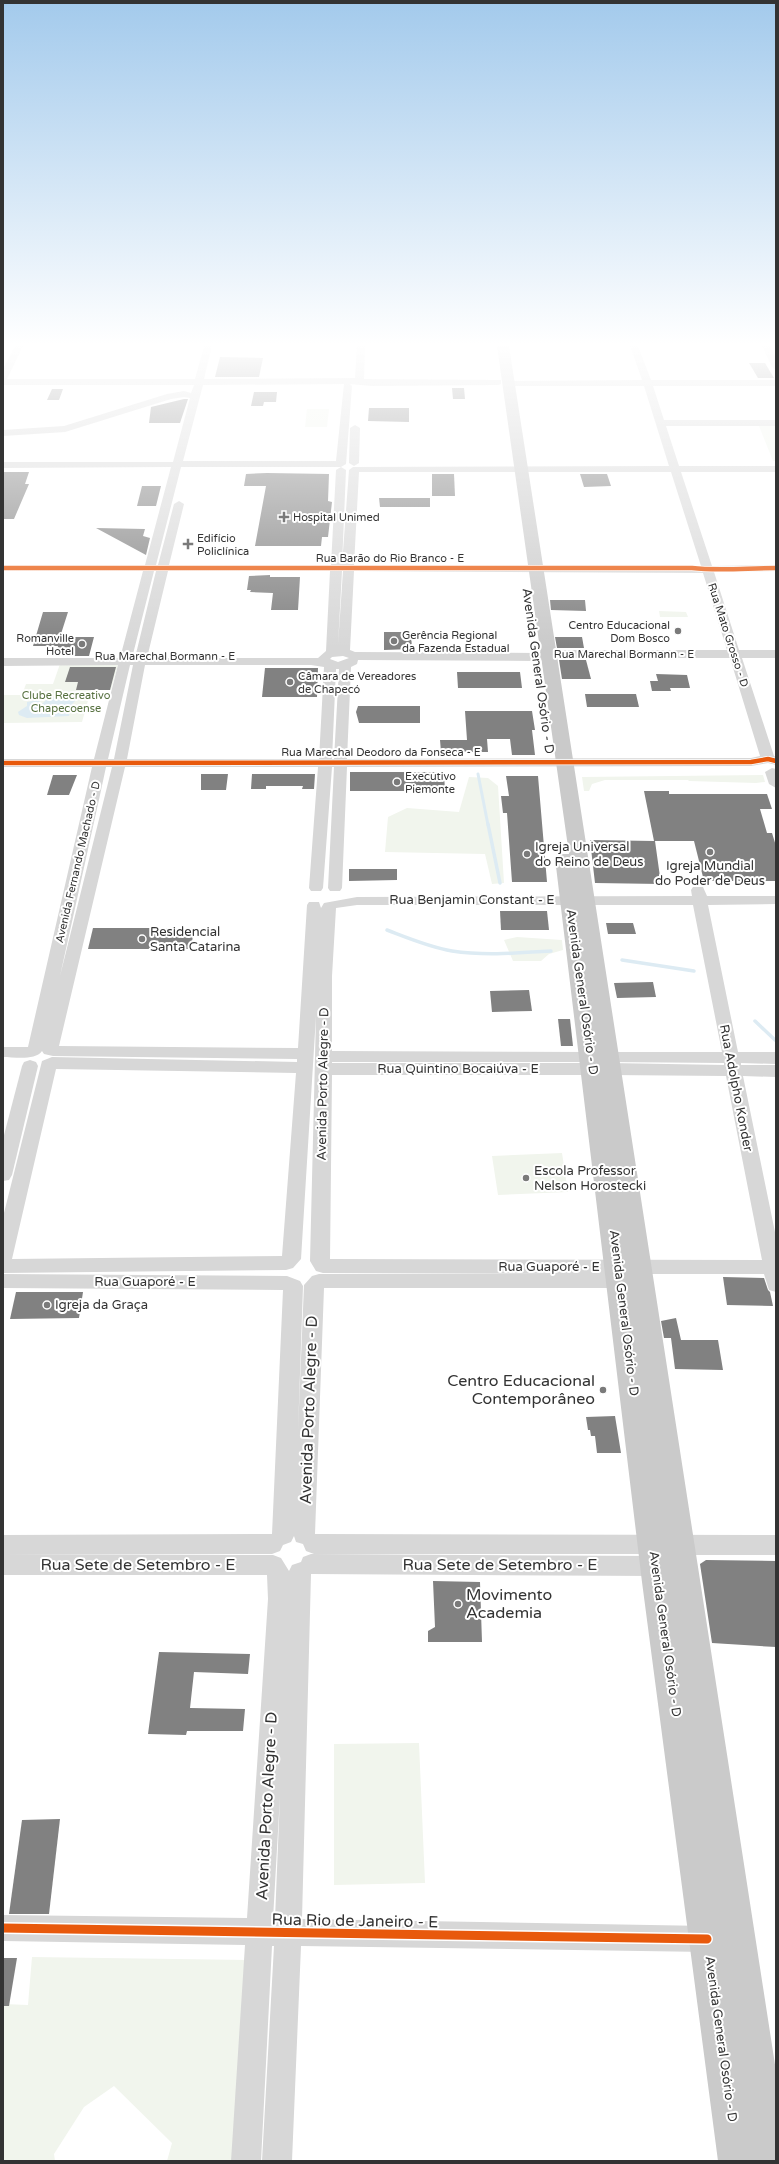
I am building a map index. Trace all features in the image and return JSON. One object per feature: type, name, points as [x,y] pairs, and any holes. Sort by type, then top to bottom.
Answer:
[{"type":"main road","name":"Avenida General Osório - D","points":[[513,447],[630,1274],[707,1939],[737,2161]]},
{"type":"main road","name":"Avenida General Osório - D","points":[[663,1552],[767,2078],[771,2161]]},
{"type":"street","points":[[184,479],[182,467],[186,447]]},
{"type":"street","points":[[182,467],[187,447]]},
{"type":"street","name":"Avenida Porto Alegre - D","points":[[246,2161],[259,1932],[282,1755],[292,1554],[324,1062],[324,976],[342,766],[337,571],[340,510],[340,466],[343,447]]},
{"type":"street","name":"Avenida Porto Alegre - D","points":[[316,888],[325,766],[350,571],[356,467],[356,447]]},
{"type":"street","name":"Rua Mato Grosso - D","points":[[669,447],[770,768]]},
{"type":"street","points":[[3,465],[182,467]]},
{"type":"street","points":[[3,468],[340,466],[675,467],[776,465]]},
{"type":"street","name":"Avenida Fernando Machado - D","points":[[3,1257],[41,1057],[100,766],[148,571],[182,467]]},
{"type":"street","points":[[675,467],[776,469]]},
{"type":"street","name":"Avenida Fernando Machado - D","points":[[3,1175],[41,1057],[119,766],[161,571],[181,494]]},
{"type":"street","points":[[340,510],[353,509]]},
{"type":"street","name":"Rua Barão do Rio Branco - E","points":[[3,568],[148,571]]},
{"type":"street","name":"Rua Barão do Rio Branco - E","points":[[3,573],[148,571],[708,570],[722,568],[776,568]]},
{"type":"street","name":"Rua Barão do Rio Branco - E","points":[[708,570],[724,573],[776,573]]},
{"type":"street","name":"Rua Marechal Bormann - E","points":[[736,659],[776,654]]},
{"type":"street","name":"Rua Marechal Bormann - E","points":[[3,657],[127,660]]},
{"type":"street","name":"Rua Marechal Bormann - E","points":[[3,662],[339,658],[495,660],[639,658],[736,659],[776,663]]},
{"type":"street","name":"Rua Marechal Deodoro da Fonseca - E","points":[[3,762],[100,766],[672,766],[770,768]]},
{"type":"street","name":"Rua Marechal Deodoro da Fonseca - E","points":[[3,770],[100,766]]},
{"type":"street","name":"Rua Benjamin Constant - E","points":[[316,888],[323,886],[331,899],[357,901],[577,895],[699,895],[776,890]]},
{"type":"street","name":"Rua Benjamin Constant - E","points":[[699,895],[776,900]]},
{"type":"street","name":"Rua Adolpho Konder","points":[[699,895],[731,1064],[775,1273]]},
{"type":"street","name":"Avenida Porto Alegre - D","points":[[309,1277],[282,1273],[289,1261],[304,1061],[331,899]]},
{"type":"street","points":[[3,1052],[41,1057],[304,1061]]},
{"type":"street","points":[[3,1063],[41,1057]]},
{"type":"street","name":"Rua Quintino Bocaiúva - E","points":[[324,1062],[731,1064],[776,1058]]},
{"type":"street","name":"Rua Quintino Bocaiúva - E","points":[[731,1064],[776,1071]]},
{"type":"street","name":"Rua Guaporé - E","points":[[3,1266],[289,1261],[309,1256],[309,1277]]},
{"type":"street","name":"Rua Guaporé - E","points":[[3,1281],[775,1273]]},
{"type":"street","name":"Rua Sete de Setembro - E","points":[[3,1545],[292,1554]]},
{"type":"street","name":"Rua Sete de Setembro - E","points":[[3,1566],[292,1554],[663,1552],[776,1545]]},
{"type":"street","name":"Avenida Porto Alegre - D","points":[[277,2161],[288,1933],[282,1755]]},
{"type":"street","name":"Rua Rio de Janeiro - E","points":[[3,1928],[707,1939]]},
{"type":"street","points":[[723,2053],[767,2078]]},
{"type":"green space","points":[[767,447],[776,447],[776,461],[773,461]]},
{"type":"green space","points":[[659,611],[686,612],[688,617],[660,617]]},
{"type":"green space","name":"Clube Recreativo Chapecoense","points":[[60,664],[118,665],[111,690],[91,690],[82,722],[3,723],[3,695],[22,695],[26,684],[53,684]]},
{"type":"green space","points":[[763,775],[765,782],[756,783],[688,780],[605,780],[592,784],[589,791],[584,791],[582,777]]},
{"type":"green space","points":[[469,777],[488,778],[498,786],[504,883],[492,884],[485,854],[385,852],[388,817],[407,808],[459,812]]},
{"type":"green space","points":[[517,937],[562,940],[563,950],[549,954],[541,961],[513,961],[504,940]]},
{"type":"green space","points":[[562,1153],[568,1192],[498,1195],[492,1156]]},
{"type":"green space","points":[[419,1743],[425,1883],[334,1885],[334,1744]]},
{"type":"green space","points":[[32,1957],[249,1960],[237,2161],[167,2161],[172,2143],[114,2086],[84,2107],[54,2154],[55,2161],[3,2161],[3,2004],[28,2005]]},
{"type":"shaded area","points":[[49,697],[74,697],[77,699],[72,704],[69,716],[27,718],[19,715],[18,712],[27,706],[27,702],[38,700],[40,702],[34,705],[40,706]]},
{"type":"building","points":[[3,472],[29,472],[25,484],[29,484],[14,519],[3,519]]},
{"type":"building","name":"Hospital Unimed","points":[[246,474],[329,474],[328,501],[332,502],[328,537],[322,537],[321,546],[255,546],[266,486],[244,486]]},
{"type":"building","points":[[432,474],[454,474],[455,496],[432,496]]},
{"type":"building","points":[[580,474],[607,474],[611,486],[584,487]]},
{"type":"building","points":[[142,486],[161,486],[156,506],[137,506]]},
{"type":"building","points":[[379,498],[430,498],[430,507],[380,507]]},
{"type":"building","points":[[96,528],[145,529],[143,536],[150,538],[146,555]]},
{"type":"building","points":[[270,575],[270,577],[300,577],[298,610],[271,610],[273,593],[250,592],[251,590],[247,590],[249,576]]},
{"type":"building","points":[[550,600],[585,600],[586,611],[551,610]]},
{"type":"building","points":[[43,612],[68,612],[60,637],[94,637],[89,656],[73,656],[75,650],[57,650],[58,646],[33,646]]},
{"type":"building","name":"Gerência Regional da Fazenda Estadual","points":[[384,632],[411,632],[412,649],[384,650]]},
{"type":"building","points":[[555,637],[582,637],[584,648],[557,648]]},
{"type":"building","points":[[559,660],[586,660],[591,679],[562,679]]},
{"type":"building","points":[[70,667],[116,667],[110,690],[76,690],[78,682],[65,682]]},
{"type":"building","name":"Câmara de Vereadores de Chapecó","points":[[265,668],[318,668],[317,697],[262,697]]},
{"type":"building","points":[[457,672],[520,672],[522,688],[458,688]]},
{"type":"building","points":[[656,674],[687,675],[690,688],[670,688],[671,691],[652,691],[650,681],[658,681]]},
{"type":"building","points":[[585,694],[636,694],[639,707],[587,707]]},
{"type":"building","points":[[358,706],[420,706],[420,723],[359,723],[356,712]]},
{"type":"building","points":[[465,711],[532,711],[535,730],[532,730],[535,755],[512,755],[510,739],[487,739],[488,752],[441,752],[440,740],[467,740]]},
{"type":"building","name":"Executivo Piemonte","points":[[350,772],[444,772],[445,791],[350,791]]},
{"type":"building","points":[[201,774],[228,774],[226,790],[201,790]]},
{"type":"building","points":[[252,774],[315,774],[314,789],[302,789],[303,786],[266,786],[266,789],[251,789]]},
{"type":"building","points":[[53,775],[77,775],[69,795],[47,795]]},
{"type":"building","points":[[506,776],[538,776],[547,882],[512,882],[507,813],[503,813],[501,796],[509,796]]},
{"type":"building","points":[[644,791],[669,791],[669,794],[767,794],[772,809],[760,809],[767,833],[772,833],[776,846],[776,881],[704,881],[694,841],[655,841],[661,884],[595,883],[590,840],[654,841]]},
{"type":"building","points":[[349,869],[397,869],[397,880],[349,881]]},
{"type":"building","points":[[500,911],[547,911],[549,930],[501,930]]},
{"type":"building","points":[[606,923],[633,923],[636,934],[608,934]]},
{"type":"building","name":"Residencial Santa Catarina","points":[[93,928],[194,928],[191,949],[88,949]]},
{"type":"building","points":[[653,982],[656,997],[617,998],[614,983]]},
{"type":"building","points":[[529,990],[532,1011],[492,1012],[490,991]]},
{"type":"building","points":[[558,1019],[570,1019],[573,1046],[561,1046]]},
{"type":"building","points":[[723,1277],[764,1278],[770,1292],[773,1306],[727,1305]]},
{"type":"building","name":"Igreja da Graça","points":[[16,1292],[83,1292],[79,1318],[10,1319]]},
{"type":"building","points":[[676,1318],[681,1340],[718,1340],[723,1370],[675,1369],[671,1338],[664,1338],[661,1321]]},
{"type":"building","points":[[615,1416],[621,1453],[597,1453],[595,1436],[591,1436],[590,1430],[588,1430],[586,1417]]},
{"type":"building","points":[[706,1560],[776,1561],[776,1647],[712,1643],[700,1564]]},
{"type":"building","name":"Movimento Academia","points":[[433,1581],[480,1582],[482,1642],[428,1642],[428,1631],[435,1627]]},
{"type":"building","points":[[159,1652],[250,1654],[248,1674],[194,1672],[190,1708],[245,1709],[243,1731],[187,1731],[186,1735],[148,1734]]},
{"type":"building","points":[[60,1819],[49,1914],[9,1914],[22,1820]]},
{"type":"building","points":[[3,1958],[17,1958],[9,2006],[3,2006]]},
{"type":"waterway","points":[[478,774],[488,825]]},
{"type":"waterway","points":[[488,824],[500,883]]},
{"type":"waterway","points":[[387,930],[427,945],[464,953],[489,954],[551,951]]},
{"type":"waterway","points":[[622,960],[694,971]]},
{"type":"waterway","points":[[755,1021],[775,1040]]},
{"type":"cycle path","points":[[3,568],[692,568],[708,570],[721,568],[776,568]]},
{"type":"cycle path","points":[[3,763],[751,762],[768,759],[776,761]]},
{"type":"cycle path","points":[[3,1928],[707,1939]]},
{"type":"place","name":"Hospital Unimed","points":[[284,517]]},
{"type":"place","name":"Edifício Policlínica","points":[[188,544]]},
{"type":"place","name":"Centro Educacional Dom Bosco","points":[[678,631]]},
{"type":"place","name":"Gerência Regional da Fazenda Estadual","points":[[394,641]]},
{"type":"place","name":"Romanville Hotel","points":[[82,644]]},
{"type":"place","name":"Câmara de Vereadores de Chapecó","points":[[290,682]]},
{"type":"place","name":"Executivo Piemonte","points":[[397,782]]},
{"type":"place","name":"Igreja Mundial do Poder de Deus","points":[[710,852]]},
{"type":"place","name":"Igreja Universal do Reino de Deus","points":[[527,854]]},
{"type":"place","name":"Residencial Santa Catarina","points":[[142,939]]},
{"type":"place","name":"Escola Professor Nelson Horostecki","points":[[526,1178]]},
{"type":"place","name":"Igreja da Graça","points":[[47,1305]]},
{"type":"place","name":"Centro Educacional Contemporâneo","points":[[603,1390]]},
{"type":"place","name":"Movimento Academia","points":[[458,1604]]}]
